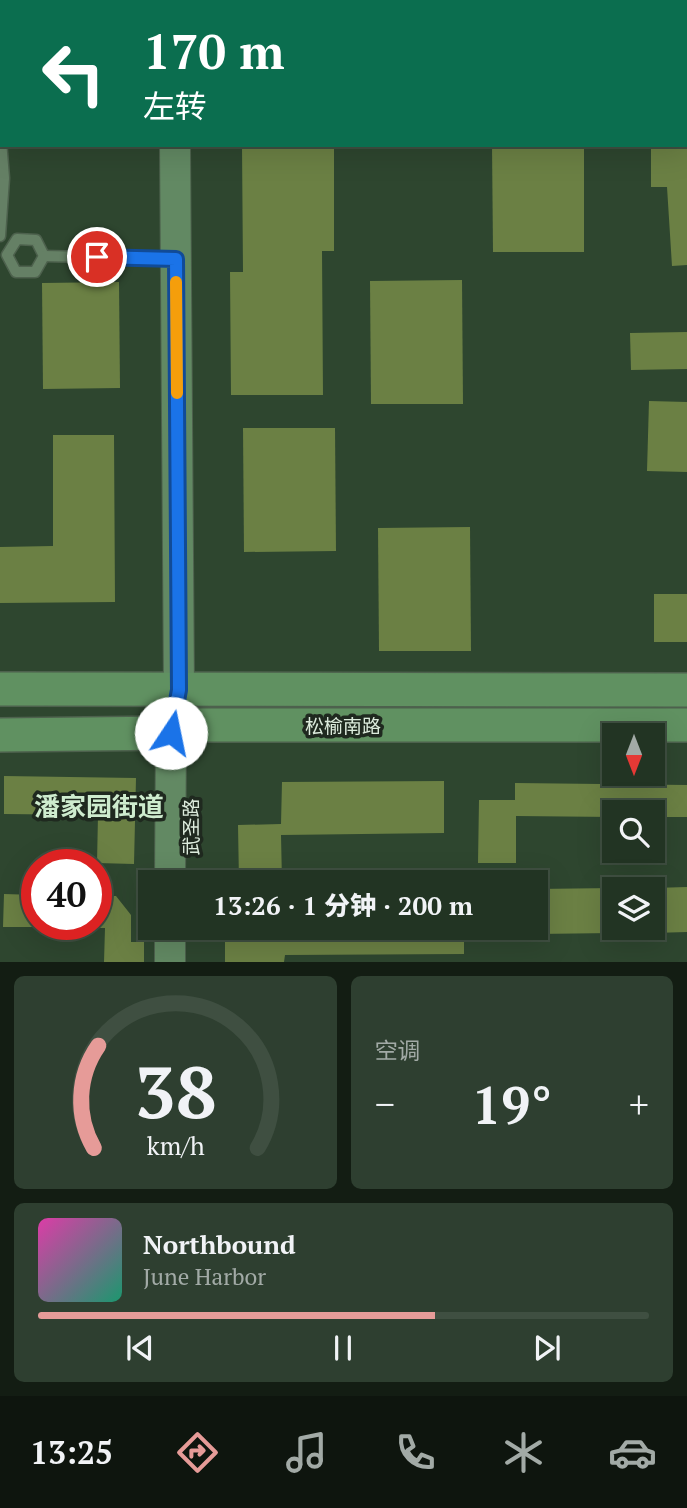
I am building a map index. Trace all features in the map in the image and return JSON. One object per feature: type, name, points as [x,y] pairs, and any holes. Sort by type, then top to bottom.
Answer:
[{"type":"main road","name":"松榆南路","points":[[0,689],[687,690]]},
{"type":"main road","name":"松榆南路","points":[[0,735],[181,729],[687,725]]},
{"type":"street","points":[[175,147],[181,729]]},
{"type":"street","name":"武圣路","points":[[171,870],[181,729]]},
{"type":"street","name":"武圣路","points":[[181,729],[189,870]]},
{"type":"street","points":[[170,940],[170,962]]},
{"type":"street","points":[[190,940],[190,962]]},
{"type":"lane","points":[[0,236],[4,178],[2,147]]},
{"type":"lane","points":[[17,239],[36,240],[44,256],[34,272],[16,272],[6,247],[17,239]]},
{"type":"lane","points":[[44,256],[176,259]]},
{"type":"building","points":[[242,147],[334,147],[334,251],[322,251],[323,395],[231,395],[230,272],[243,272]]},
{"type":"building","points":[[492,147],[584,147],[584,252],[493,252]]},
{"type":"building","points":[[651,147],[687,147],[687,265],[672,266],[667,187],[651,187]]},
{"type":"building","points":[[462,280],[463,404],[371,404],[370,281]]},
{"type":"building","points":[[119,282],[120,388],[43,389],[42,283]]},
{"type":"building","points":[[687,332],[687,369],[631,370],[630,333]]},
{"type":"building","points":[[649,401],[687,402],[687,472],[647,471]]},
{"type":"building","points":[[243,428],[335,428],[336,551],[244,552]]},
{"type":"building","points":[[53,435],[114,435],[115,602],[0,603],[0,547],[53,546]]},
{"type":"building","points":[[470,527],[471,651],[379,651],[378,528]]},
{"type":"building","points":[[654,594],[687,594],[687,642],[654,642]]},
{"type":"building","points":[[4,776],[136,778],[134,864],[112,863],[112,849],[97,849],[98,815],[4,814]]},
{"type":"building","points":[[444,781],[444,833],[281,835],[282,870],[239,870],[238,825],[281,824],[282,782]]},
{"type":"building","points":[[515,783],[687,785],[687,817],[665,817],[665,800],[602,800],[602,817],[516,816],[516,863],[478,863],[479,800],[515,800]]},
{"type":"building","points":[[687,887],[687,932],[665,933],[665,888]]},
{"type":"building","points":[[602,888],[602,933],[548,934],[548,889]]},
{"type":"building","points":[[4,894],[21,895],[21,927],[3,927]]},
{"type":"building","points":[[112,896],[116,896],[131,915],[131,942],[144,942],[144,962],[104,962],[105,940],[112,940]]},
{"type":"building","points":[[225,940],[464,940],[464,954],[285,955],[284,962],[225,962]]},
{"type":"slow traffic","points":[[176,282],[177,393]]},
{"type":"district","name":"潘家园街道","points":[[99,806]]},
{"type":"route","points":[[97,257],[176,259],[179,690],[171,733]]}]
